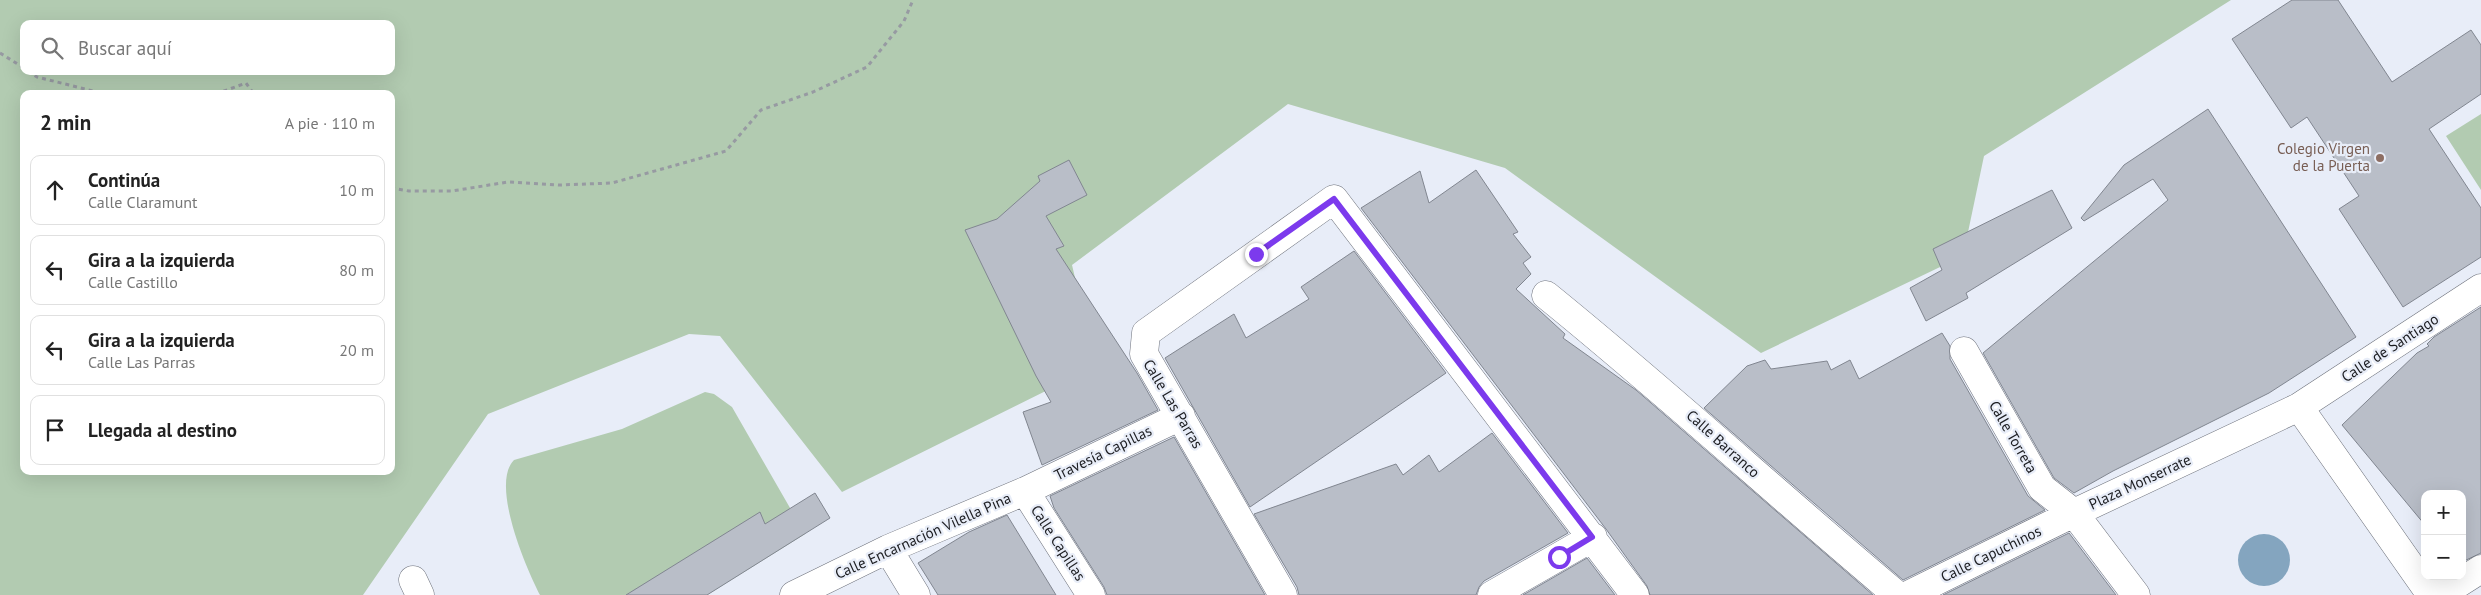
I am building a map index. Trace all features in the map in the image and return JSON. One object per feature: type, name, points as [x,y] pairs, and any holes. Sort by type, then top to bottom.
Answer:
[{"type":"street","name":"Calle Las Parras","points":[[1277,593],[1181,416],[1144,354],[1146,332],[1334,199],[1592,537]]},
{"type":"street","name":"Calle de Santiago","points":[[2299,407],[2481,288]]},
{"type":"street","name":"Calle Barranco","points":[[1546,295],[1709,430],[1790,505],[1897,595]]},
{"type":"street","name":"Calle Torreta","points":[[1964,351],[2042,488],[2074,513]]},
{"type":"street","points":[[2299,407],[2431,595]]},
{"type":"street","name":"Plaza Monserrate","points":[[2136,595],[2074,513],[2299,407]]},
{"type":"street","name":"Travesía Capillas","points":[[1024,491],[1181,416]]},
{"type":"street","name":"Calle Encarnación Vilella Pina","points":[[794,595],[888,549],[1024,491]]},
{"type":"street","name":"Calle Capillas","points":[[1024,491],[1091,595]]},
{"type":"street","name":"Calle Capuchinos","points":[[1908,595],[2074,513]]},
{"type":"street","points":[[1492,595],[1592,537],[1635,595]]},
{"type":"street","points":[[888,549],[916,595]]},
{"type":"street","points":[[2440,595],[2481,569]]},
{"type":"path","points":[[395,189],[409,191],[452,191],[508,182],[559,185],[612,184],[726,151],[761,110],[813,92],[867,67],[904,21],[913,0]]},
{"type":"path","points":[[0,53],[20,66]]},
{"type":"path","points":[[35,75],[89,90]]},
{"type":"path","points":[[226,90],[246,82],[251,90]]},
{"type":"green space","points":[[0,0],[2231,0],[1984,156],[1963,256],[1761,353],[1505,168],[1288,104],[1072,265],[1096,366],[842,492],[720,336],[689,334],[488,414],[363,595],[0,595]]},
{"type":"green space","points":[[2481,114],[2481,190],[2446,136]]},
{"type":"green space","points":[[705,392],[714,394],[732,407],[805,534],[707,595],[540,595],[519,547],[508,506],[506,487],[508,472],[514,460],[622,429]]},
{"type":"water","points":[[2259,534],[2269,534],[2283,541],[2290,555],[2290,565],[2283,579],[2269,586],[2259,586],[2249,582],[2242,575],[2238,565],[2238,555],[2242,545],[2249,538]]},
{"type":"building","name":"Colegio Virgen de la Puerta","points":[[2292,0],[2338,0],[2392,82],[2471,30],[2481,45],[2481,94],[2429,129],[2481,208],[2481,257],[2403,307],[2339,209],[2359,196],[2307,117],[2291,128],[2232,39]]},
{"type":"building","points":[[2208,109],[2356,337],[2269,393],[2113,471],[2074,493],[2054,478],[1983,353],[2168,200],[2153,179],[2084,221],[2081,218],[2124,165]]},
{"type":"building","points":[[1069,160],[1087,195],[1046,216],[1064,246],[1056,249],[1137,373],[1158,410],[1042,465],[1023,412],[1051,402],[1036,376],[965,230],[997,219],[1040,181],[1038,176]]},
{"type":"building","points":[[1476,170],[1518,232],[1513,234],[1531,257],[1523,263],[1531,274],[1516,289],[1565,334],[1563,338],[1636,390],[1873,595],[1650,595],[1647,586],[1606,529],[1361,208],[1420,171],[1429,203]]},
{"type":"building","points":[[2052,190],[2072,228],[1966,293],[1968,298],[1926,321],[1910,288],[1942,270],[1933,249]]},
{"type":"building","points":[[1354,251],[1446,373],[1250,507],[1165,358],[1234,314],[1246,338],[1309,299],[1301,287]]},
{"type":"building","points":[[2481,307],[2481,553],[2466,560],[2466,490],[2421,490],[2421,520],[2342,425],[2417,353],[2429,346],[2427,344],[2434,337]]},
{"type":"building","points":[[1942,333],[1950,346],[1950,359],[2028,496],[2045,510],[1903,580],[1704,408],[1747,366],[1765,360],[1771,369],[1827,361],[1831,370],[1850,360],[1859,379]]},
{"type":"building","points":[[1492,433],[1568,533],[1484,581],[1476,595],[1299,595],[1297,587],[1254,514],[1396,464],[1403,475],[1429,455],[1439,472]]},
{"type":"building","points":[[1174,437],[1265,595],[1107,595],[1104,587],[1054,508],[1050,496]]},
{"type":"building","points":[[815,493],[830,518],[707,595],[626,595],[760,512],[765,524]]},
{"type":"building","points":[[1007,515],[1056,595],[938,595],[918,563],[969,532]]},
{"type":"building","points":[[2069,533],[2116,595],[1943,595]]},
{"type":"building","points":[[1587,558],[1615,595],[1523,595]]},
{"type":"place","name":"Colegio Virgen de la Puerta","points":[[2380,158]]},
{"type":"route","points":[[1256,254],[1334,199],[1592,537],[1559,557]]}]
